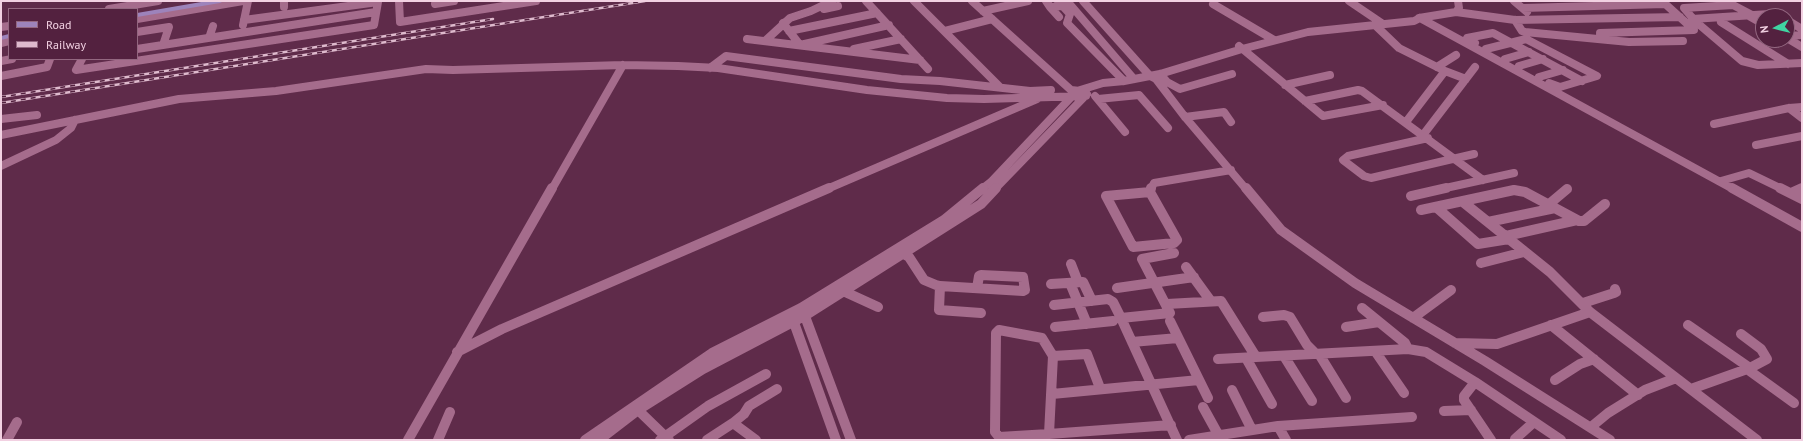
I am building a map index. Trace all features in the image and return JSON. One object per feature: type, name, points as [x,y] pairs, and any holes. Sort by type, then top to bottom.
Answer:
[{"type":"main road","points":[[138,10],[190,1]]},
{"type":"main road","points":[[138,15],[220,1]]},
{"type":"street","points":[[115,8],[158,1]]},
{"type":"street","points":[[138,19],[243,1]]},
{"type":"street","points":[[233,47],[244,20],[248,1]]},
{"type":"street","points":[[81,60],[76,70],[374,25],[376,24],[378,2],[375,1],[244,20]]},
{"type":"street","points":[[399,1],[400,22],[436,17],[496,4],[536,1]]},
{"type":"street","points":[[436,17],[435,2],[454,1]]},
{"type":"street","points":[[866,1],[928,69],[940,80]]},
{"type":"street","points":[[914,1],[1000,87]]},
{"type":"street","points":[[972,1],[1083,94],[1125,132]]},
{"type":"street","points":[[983,11],[1028,1]]},
{"type":"street","points":[[1082,1],[1156,76],[1185,117],[1227,170],[1281,230],[1354,283],[1454,342],[1610,440]]},
{"type":"street","points":[[1088,1],[1112,30]]},
{"type":"street","points":[[1349,1],[1379,23],[1399,48],[1445,71],[1466,79]]},
{"type":"street","points":[[1456,12],[1459,8],[1458,1]]},
{"type":"street","points":[[1514,1],[1537,19]]},
{"type":"street","points":[[1561,1],[1610,40]]},
{"type":"street","points":[[1523,8],[1664,2],[1694,30],[1600,32]]},
{"type":"street","points":[[765,41],[783,23],[835,3],[850,19]]},
{"type":"street","points":[[1619,3],[1671,41]]},
{"type":"street","points":[[1048,4],[1064,4],[1137,78]]},
{"type":"street","points":[[1048,4],[1059,17]]},
{"type":"street","points":[[1064,4],[1070,15],[1067,19],[1067,23],[1122,81]]},
{"type":"street","points":[[1213,4],[1271,38]]},
{"type":"street","points":[[1755,18],[1733,5],[1684,7],[1692,19],[1742,61],[1758,65],[1802,63]]},
{"type":"street","points":[[138,49],[376,12]]},
{"type":"street","points":[[585,440],[703,369],[804,311],[944,220],[986,187],[1083,94],[1103,83],[1156,76],[1271,38],[1379,23],[1414,21],[1420,18],[1456,12],[1514,20],[1680,17]]},
{"type":"street","points":[[789,31],[877,13]]},
{"type":"street","points":[[1692,19],[1755,15]]},
{"type":"street","points":[[1420,18],[1507,62],[1802,227]]},
{"type":"street","points":[[946,32],[992,19]]},
{"type":"street","points":[[1514,20],[1524,32],[1610,40],[1683,41]]},
{"type":"street","points":[[1721,22],[1802,70]]},
{"type":"street","points":[[783,23],[800,45]]},
{"type":"street","points":[[800,45],[889,25]]},
{"type":"street","points":[[209,38],[213,26]]},
{"type":"street","points":[[138,32],[169,28],[163,45]]},
{"type":"street","points":[[1486,49],[1510,42],[1528,39],[1597,76],[1559,87],[1519,66],[1507,62],[1467,38],[1492,32],[1510,42],[1530,52],[1543,60],[1582,80]]},
{"type":"street","points":[[747,39],[920,60]]},
{"type":"street","points":[[847,51],[901,39]]},
{"type":"street","points":[[1240,47],[1321,115],[1325,116],[1383,105]]},
{"type":"street","points":[[1507,62],[1530,52]]},
{"type":"street","points":[[1437,67],[1456,54]]},
{"type":"street","points":[[710,68],[726,56],[901,79],[940,80],[1083,94],[1139,95],[1168,128]]},
{"type":"street","points":[[1,76],[47,67],[50,60]]},
{"type":"street","points":[[1519,66],[1543,60]]},
{"type":"street","points":[[1,135],[179,99],[276,91],[380,77],[412,76],[454,70],[623,65],[710,68],[867,90],[947,98],[984,99],[1083,94],[1122,81]]},
{"type":"street","points":[[408,440],[457,352],[623,65]]},
{"type":"street","points":[[1474,154],[1371,178],[1364,176],[1343,160],[1348,156],[1425,136],[1475,67]]},
{"type":"street","points":[[915,79],[928,69]]},
{"type":"street","points":[[1539,77],[1563,70]]},
{"type":"street","points":[[1406,122],[1445,71]]},
{"type":"street","points":[[1156,76],[1180,89],[1232,74]]},
{"type":"street","points":[[1285,84],[1330,75]]},
{"type":"street","points":[[1304,101],[1358,90],[1362,91],[1425,136],[1482,180]]},
{"type":"street","points":[[804,311],[843,291],[981,204],[1083,94]]},
{"type":"street","points":[[457,352],[502,329],[1041,97]]},
{"type":"street","points":[[1714,124],[1789,108],[1802,107]]},
{"type":"street","points":[[1789,108],[1802,118]]},
{"type":"street","points":[[1185,117],[1224,112],[1231,122]]},
{"type":"street","points":[[1,119],[37,115]]},
{"type":"street","points":[[1,166],[56,140],[71,128],[75,120]]},
{"type":"street","points":[[1756,144],[1802,136]]},
{"type":"street","points":[[1150,192],[1154,183],[1227,170]]},
{"type":"street","points":[[1411,196],[1514,173]]},
{"type":"street","points":[[1721,181],[1749,173],[1802,199]]},
{"type":"street","points":[[1791,194],[1802,188]]},
{"type":"street","points":[[1488,222],[1551,207],[1567,189]]},
{"type":"street","points":[[1421,210],[1518,190],[1577,220],[1584,221],[1605,204]]},
{"type":"street","points":[[1150,192],[1152,193],[1177,240],[1174,243],[1133,247],[1106,196],[1150,192]]},
{"type":"street","points":[[1463,202],[1550,272],[1587,307],[1757,440]]},
{"type":"street","points":[[1436,207],[1478,244],[1577,220]]},
{"type":"street","points":[[1481,263],[1524,252]]},
{"type":"street","points":[[902,253],[909,257],[924,280],[940,286],[977,288]]},
{"type":"street","points":[[1055,327],[1169,314],[1170,312],[1167,304],[1142,261],[1142,258],[1174,253]]},
{"type":"street","points":[[1071,264],[1078,303],[1087,324]]},
{"type":"street","points":[[1186,267],[1210,300]]},
{"type":"street","points":[[1117,288],[1155,284],[1194,277]]},
{"type":"street","points":[[1051,284],[1084,282],[1092,301]]},
{"type":"street","points":[[940,286],[939,310],[981,313]]},
{"type":"street","points":[[1454,342],[1497,344],[1551,325],[1616,292],[1615,289]]},
{"type":"street","points":[[1413,318],[1451,290]]},
{"type":"street","points":[[843,291],[878,307]]},
{"type":"street","points":[[1054,305],[1111,300],[1117,320],[1132,342],[1178,440]]},
{"type":"street","points":[[1167,304],[1210,300],[1219,300],[1223,302],[1272,404]]},
{"type":"street","points":[[1362,308],[1405,343],[1408,349]]},
{"type":"street","points":[[804,311],[851,440]]},
{"type":"street","points":[[1263,317],[1284,315],[1290,317],[1307,345],[1317,354],[1346,398]]},
{"type":"street","points":[[792,318],[816,381],[836,440]]},
{"type":"street","points":[[1170,321],[1199,380],[1219,436]]},
{"type":"street","points":[[1346,327],[1379,322]]},
{"type":"street","points":[[1688,324],[1794,403]]},
{"type":"street","points":[[1551,325],[1638,395]]},
{"type":"street","points":[[1049,434],[1053,356],[1042,338],[999,330],[996,333],[995,432],[999,437],[1016,439],[1049,434],[1170,425]]},
{"type":"street","points":[[1691,389],[1748,369],[1765,361],[1767,357],[1741,334]]},
{"type":"street","points":[[1132,342],[1178,338]]},
{"type":"street","points":[[1218,359],[1408,349],[1429,353],[1561,440]]},
{"type":"street","points":[[1375,351],[1404,393]]},
{"type":"street","points":[[1053,356],[1087,354],[1100,388]]},
{"type":"street","points":[[1284,356],[1312,401]]},
{"type":"street","points":[[1555,380],[1580,364],[1594,359]]},
{"type":"street","points":[[632,412],[665,439],[708,406],[766,374]]},
{"type":"street","points":[[1591,427],[1608,413],[1645,390],[1676,378]]},
{"type":"street","points":[[1052,394],[1100,388],[1199,380]]},
{"type":"street","points":[[1475,382],[1463,398],[1491,440]]},
{"type":"street","points":[[711,439],[744,414],[749,406],[777,389]]},
{"type":"street","points":[[1232,390],[1252,430]]},
{"type":"street","points":[[1444,411],[1470,410]]},
{"type":"street","points":[[438,440],[450,412]]},
{"type":"street","points":[[599,440],[632,412]]},
{"type":"street","points":[[1189,440],[1219,436],[1233,437],[1252,430],[1278,426],[1412,417]]},
{"type":"street","points":[[7,440],[17,422]]},
{"type":"street","points":[[1515,439],[1534,422]]},
{"type":"street","points":[[733,423],[751,439]]},
{"type":"street","points":[[1278,426],[1286,440]]},
{"type":"railway","points":[[1,103],[645,1]]},
{"type":"railway","points":[[1,97],[493,19]]}]
